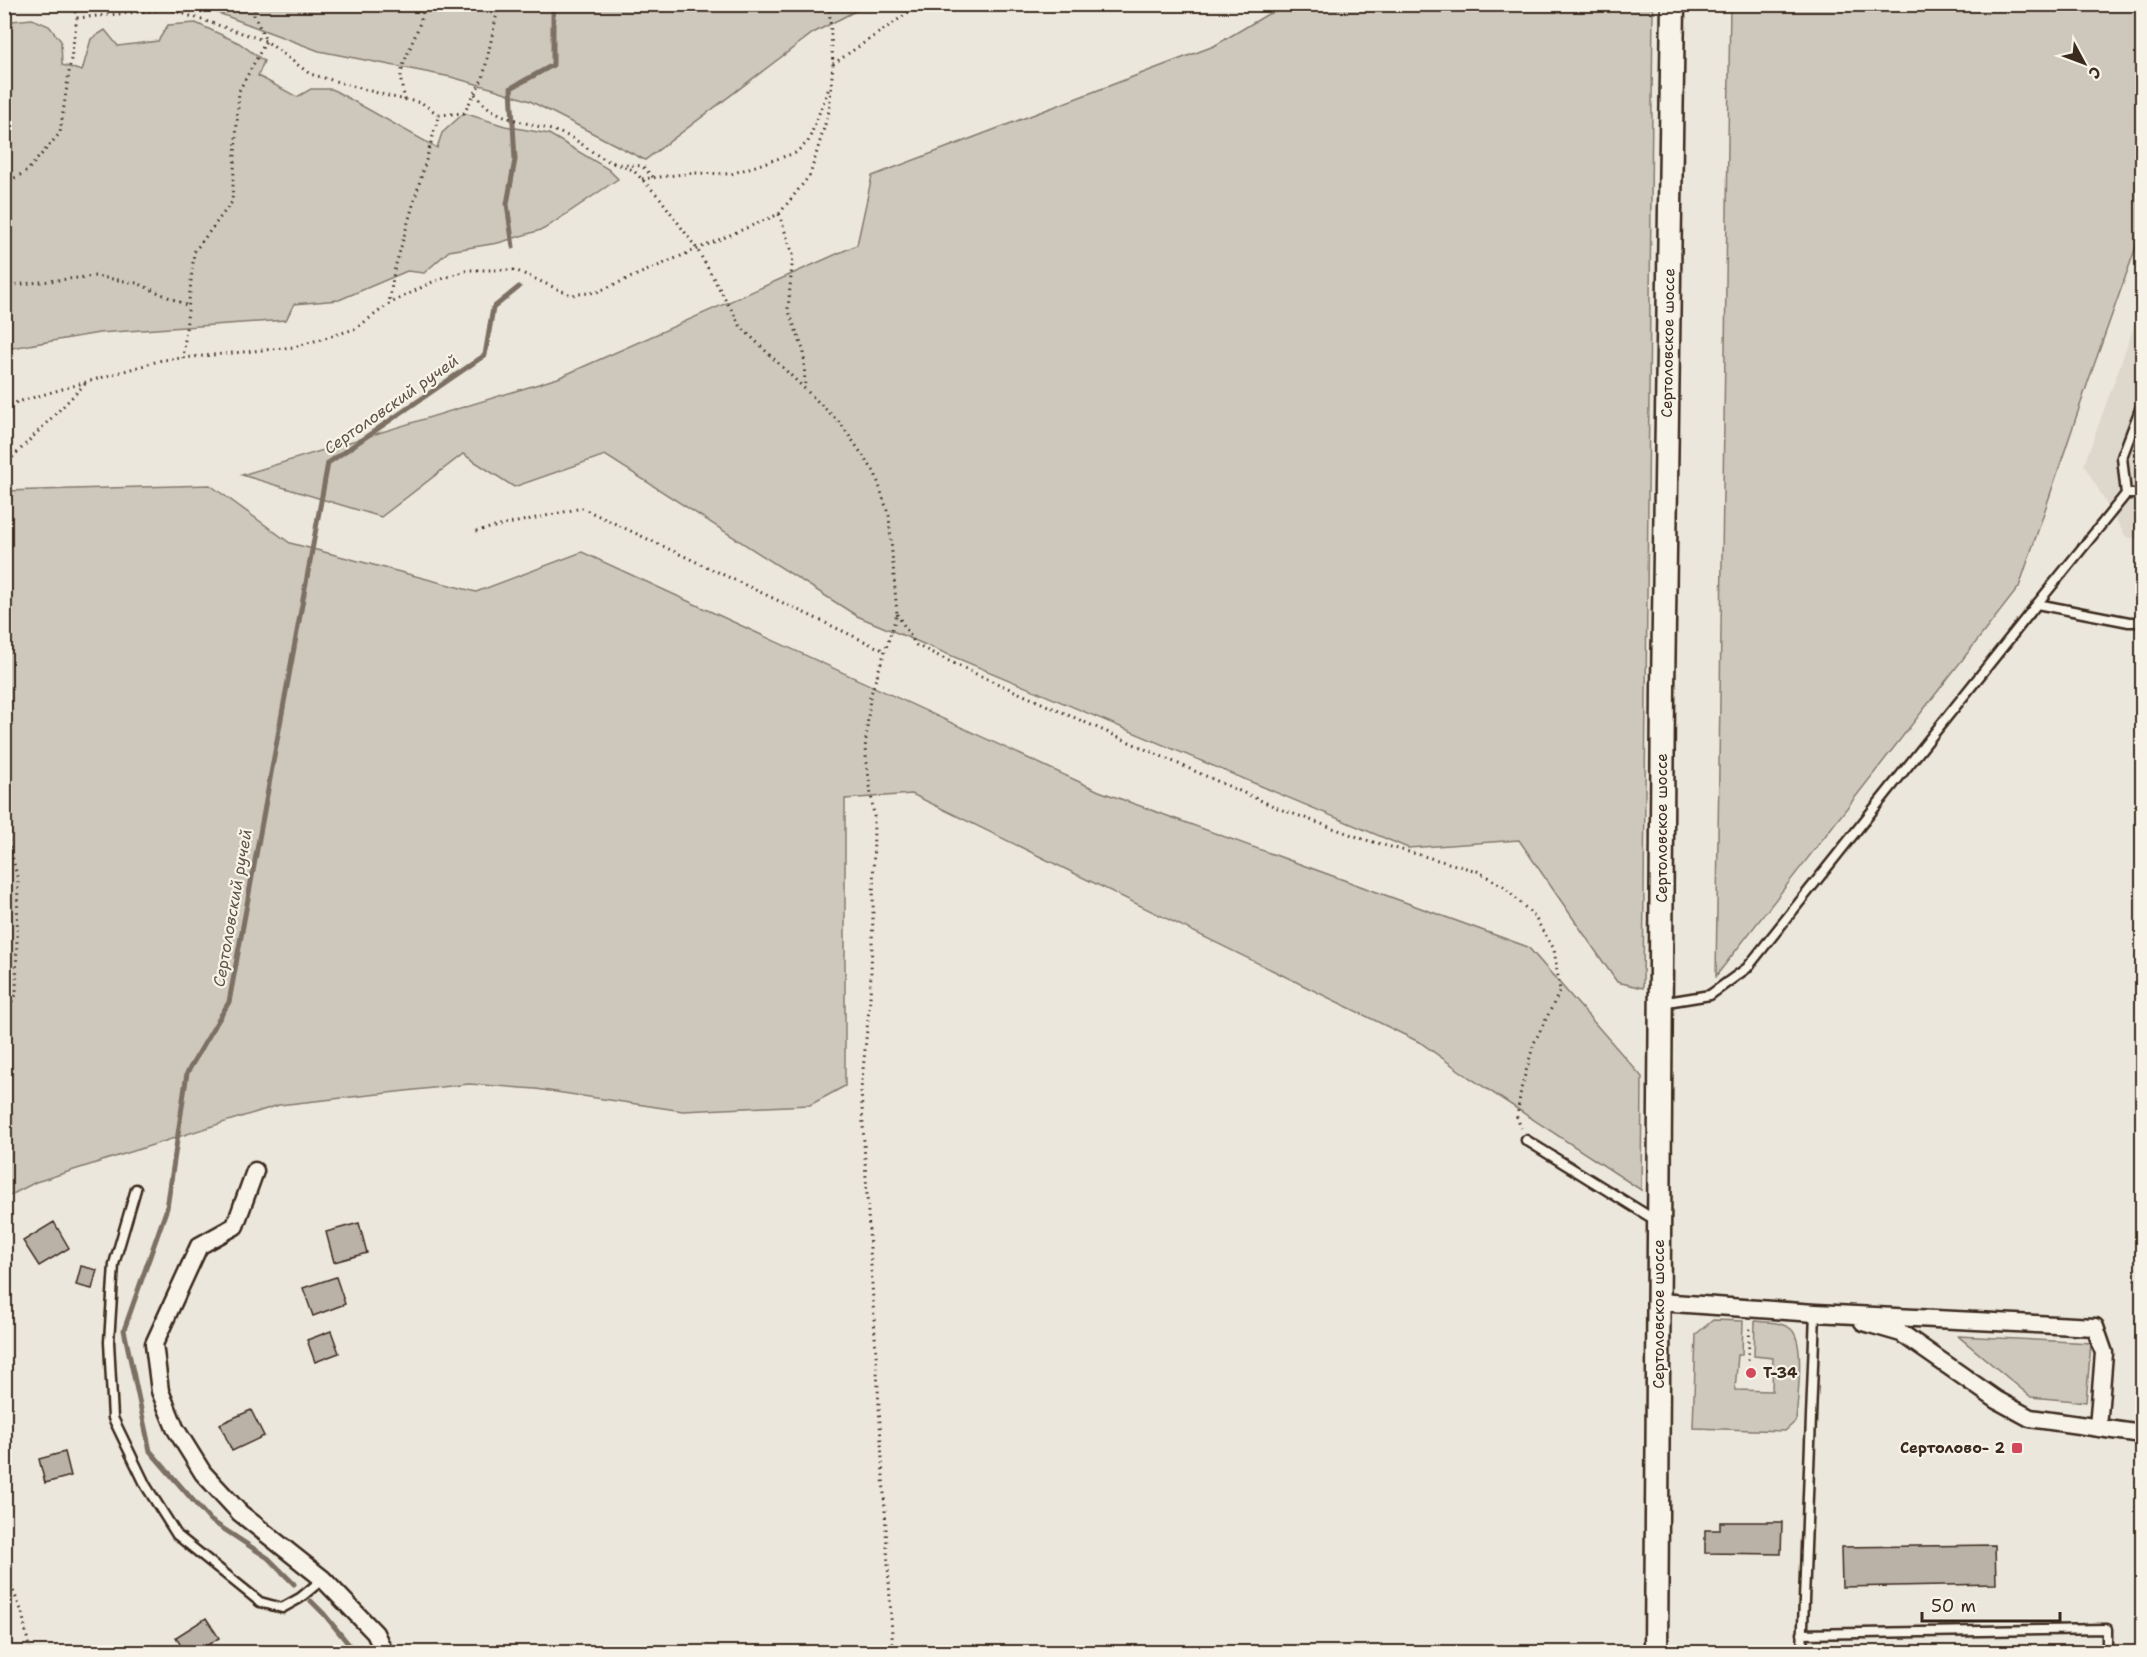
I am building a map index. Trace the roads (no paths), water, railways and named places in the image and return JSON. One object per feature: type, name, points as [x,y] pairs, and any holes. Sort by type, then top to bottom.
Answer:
[{"type":"main road","name":"Сертоловское шоссе","points":[[1656,1653],[1673,4]]},
{"type":"street","points":[[255,1171],[235,1226],[199,1246],[154,1344],[160,1391],[175,1428],[203,1473],[240,1513],[324,1579],[375,1634],[384,1653]]},
{"type":"street","points":[[1659,1302],[1815,1313],[2095,1327],[2104,1353],[2098,1428]]},
{"type":"street","points":[[1835,1314],[1901,1333],[1997,1400],[2030,1418],[2142,1434]]},
{"type":"lane","points":[[1661,1003],[1710,995],[1747,968],[2126,494],[2122,457],[2142,404]]},
{"type":"lane","points":[[2126,494],[2142,494]]},
{"type":"lane","points":[[2037,604],[2129,622],[2142,622]]},
{"type":"lane","points":[[1526,1140],[1659,1222]]},
{"type":"lane","points":[[136,1189],[114,1264],[109,1342],[113,1418],[147,1486],[177,1536],[251,1596],[260,1602],[282,1608],[300,1599],[324,1579]]},
{"type":"lane","points":[[1802,1653],[1806,1495],[1815,1313]]},
{"type":"lane","points":[[1802,1634],[2107,1629],[2107,1653]]},
{"type":"waterway","name":"Сертоловский ручей","points":[[513,247],[507,204],[515,160],[511,88],[553,65],[553,4]]},
{"type":"waterway","name":"Сертоловский ручей","points":[[294,1584],[268,1558],[210,1520],[150,1451],[124,1330],[167,1208],[187,1073],[229,1002],[328,463],[485,355],[493,308],[519,287]]},
{"type":"waterway","name":"Сертоловский ручей","points":[[311,1601],[355,1652]]},
{"type":"place","name":"Т-34","points":[[1751,1373]]},
{"type":"place","name":"Сертолово- 2","points":[[2017,1448]]}]
